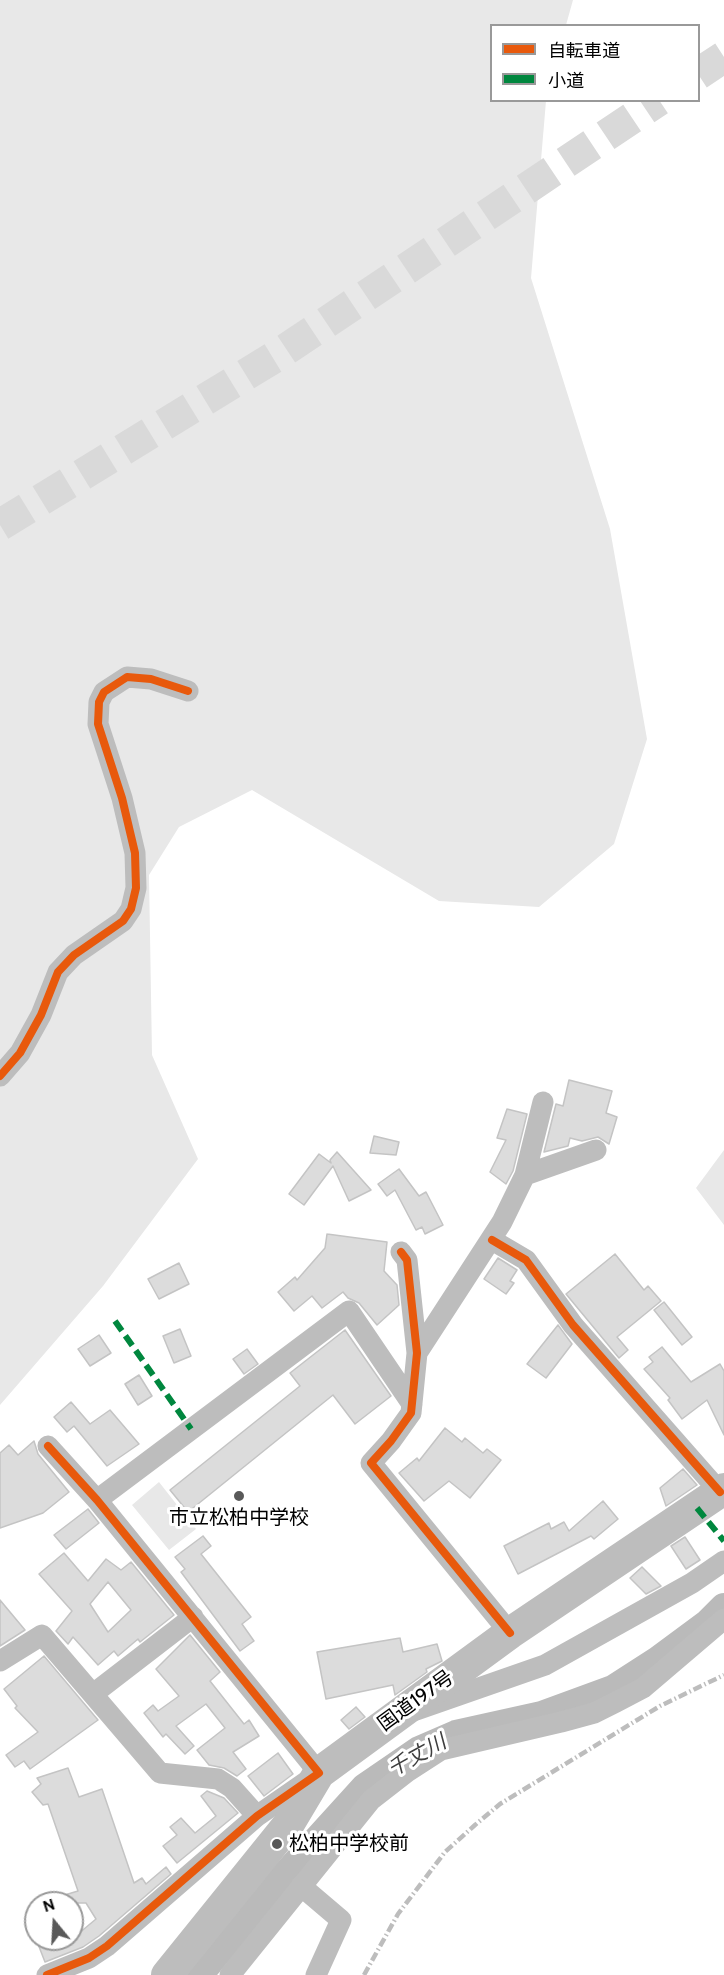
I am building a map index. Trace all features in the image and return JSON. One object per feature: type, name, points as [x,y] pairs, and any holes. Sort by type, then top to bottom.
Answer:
[{"type":"highway","name":"国道197号","points":[[167,1975],[288,1825],[319,1773],[392,1717],[510,1633],[722,1491]]},
{"type":"street","points":[[0,1076],[20,1053],[41,1015],[58,972],[74,955],[123,921],[131,909],[136,888],[135,853],[122,798],[98,724],[99,702],[104,692],[128,677],[151,679],[189,691]]},
{"type":"street","points":[[417,1353],[492,1240],[525,1175],[543,1102]]},
{"type":"street","points":[[525,1175],[596,1150]]},
{"type":"street","points":[[492,1240],[526,1260],[573,1325],[722,1491]]},
{"type":"street","points":[[401,1252],[407,1260],[417,1353],[411,1413],[391,1441],[371,1463],[510,1633]]},
{"type":"street","points":[[97,1500],[349,1311],[412,1404]]},
{"type":"street","points":[[47,1975],[89,1958],[107,1946],[257,1816],[319,1773],[97,1500],[48,1446]]},
{"type":"street","points":[[392,1717],[501,1683],[545,1665],[692,1583],[724,1561]]},
{"type":"street","points":[[93,1694],[193,1617]]},
{"type":"street","points":[[230,1975],[371,1800],[407,1772],[441,1750],[594,1713],[643,1688],[724,1619]]},
{"type":"street","points":[[0,1661],[42,1635],[160,1773],[218,1779],[232,1788],[257,1816]]},
{"type":"street","points":[[302,1886],[341,1920],[316,1975]]},
{"type":"shaded area","points":[[0,0],[573,0],[566,24],[490,24],[490,102],[546,102],[531,278],[610,529],[647,739],[614,844],[539,907],[439,901],[252,790],[179,827],[149,875],[152,1055],[198,1159],[103,1286],[0,1405]]},
{"type":"shaded area","points":[[724,1150],[724,1225],[696,1188]]},
{"type":"shaded area","points":[[159,1482],[196,1529],[169,1550],[132,1505]]},
{"type":"building","points":[[569,1080],[612,1091],[606,1113],[617,1117],[609,1144],[598,1137],[582,1141],[570,1138],[568,1146],[544,1152],[556,1104],[563,1106]]},
{"type":"building","points":[[507,1109],[527,1114],[513,1171],[506,1184],[490,1172],[506,1140],[497,1138]]},
{"type":"building","points":[[374,1136],[399,1142],[396,1155],[370,1153]]},
{"type":"building","points":[[337,1152],[371,1190],[349,1201],[333,1166],[304,1205],[289,1194],[319,1154],[331,1163],[330,1160]]},
{"type":"building","points":[[399,1169],[419,1196],[426,1192],[443,1225],[425,1234],[422,1227],[416,1230],[395,1190],[387,1196],[378,1184]]},
{"type":"building","points":[[327,1234],[387,1242],[384,1271],[397,1285],[399,1305],[377,1325],[359,1303],[348,1298],[343,1292],[322,1308],[312,1296],[294,1311],[278,1292],[295,1277],[297,1280],[325,1248]]},
{"type":"building","points":[[615,1254],[644,1290],[648,1286],[661,1301],[617,1337],[628,1350],[619,1358],[566,1294]]},
{"type":"building","points":[[498,1258],[517,1270],[510,1281],[514,1283],[506,1294],[484,1279]]},
{"type":"building","points":[[179,1263],[189,1284],[159,1299],[148,1279]]},
{"type":"building","points":[[664,1302],[692,1337],[682,1345],[654,1310]]},
{"type":"building","points":[[558,1325],[572,1344],[546,1378],[527,1364]]},
{"type":"building","points":[[180,1329],[191,1356],[174,1363],[163,1336]]},
{"type":"building","points":[[345,1330],[391,1396],[355,1424],[333,1395],[188,1512],[170,1490],[300,1386],[290,1373]]},
{"type":"building","points":[[99,1335],[111,1353],[90,1366],[78,1349]]},
{"type":"building","points":[[662,1347],[691,1382],[720,1364],[724,1371],[724,1435],[707,1400],[682,1419],[668,1400],[670,1398],[644,1369],[653,1362],[649,1357]]},
{"type":"building","points":[[247,1349],[258,1364],[244,1374],[233,1359]]},
{"type":"building","points":[[139,1375],[152,1396],[138,1405],[125,1384]]},
{"type":"building","points":[[71,1402],[90,1424],[110,1410],[139,1444],[107,1466],[74,1426],[67,1432],[54,1417]]},
{"type":"building","points":[[445,1428],[462,1442],[465,1438],[483,1453],[487,1449],[501,1460],[470,1498],[449,1481],[424,1501],[399,1473],[417,1458],[419,1461]]},
{"type":"building","points":[[34,1441],[38,1454],[69,1492],[43,1513],[0,1528],[0,1453],[9,1445],[18,1455]]},
{"type":"building","points":[[683,1469],[697,1485],[666,1506],[660,1488]]},
{"type":"building","points":[[603,1501],[618,1519],[594,1539],[591,1536],[518,1574],[504,1546],[549,1523],[551,1529],[564,1522],[569,1531]]},
{"type":"building","points":[[88,1509],[99,1523],[66,1549],[54,1535]]},
{"type":"building","points":[[203,1536],[211,1546],[201,1554],[251,1617],[242,1624],[254,1641],[240,1651],[181,1572],[185,1569],[175,1557]]},
{"type":"building","points":[[685,1537],[700,1560],[686,1569],[671,1546]]},
{"type":"building","points":[[64,1553],[88,1581],[106,1559],[121,1570],[131,1562],[174,1615],[140,1642],[138,1639],[118,1656],[114,1651],[98,1665],[73,1637],[68,1644],[56,1631],[72,1611],[39,1574]],"holes":[[[108,1582],[131,1610],[108,1632],[90,1604]]]},
{"type":"building","points":[[642,1567],[661,1586],[646,1594],[630,1578]]},
{"type":"building","points":[[0,1600],[25,1630],[0,1646]]},
{"type":"building","points":[[190,1635],[220,1672],[210,1681],[244,1724],[249,1720],[259,1736],[233,1752],[246,1769],[237,1776],[224,1768],[209,1765],[197,1750],[225,1728],[206,1704],[176,1726],[194,1746],[185,1754],[166,1734],[163,1737],[144,1713],[153,1705],[158,1711],[179,1696],[156,1669]]},
{"type":"building","points":[[400,1638],[403,1652],[437,1644],[442,1661],[426,1669],[427,1672],[395,1695],[393,1685],[326,1699],[317,1652]]},
{"type":"building","points":[[44,1656],[98,1720],[30,1769],[24,1761],[15,1767],[6,1755],[38,1732],[15,1708],[17,1706],[4,1689]]},
{"type":"building","points":[[356,1707],[365,1717],[349,1729],[341,1720]]},
{"type":"building","points":[[278,1753],[293,1774],[264,1796],[248,1776]]},
{"type":"building","points":[[68,1768],[79,1797],[102,1789],[134,1883],[142,1878],[146,1884],[166,1867],[171,1874],[84,1946],[84,1929],[96,1919],[84,1903],[84,1891],[78,1891],[48,1804],[43,1805],[32,1792],[41,1784],[37,1778]]},
{"type":"building","points":[[207,1791],[224,1798],[238,1813],[177,1863],[163,1846],[177,1835],[170,1827],[181,1818],[195,1833],[216,1816],[201,1796]]},
{"type":"building","points":[[41,1951],[73,1951],[45,1962]]},
{"type":"waterway","name":"千丈川","points":[[199,1975],[247,1917],[365,1787],[419,1750],[456,1734],[542,1715],[613,1689],[658,1660],[708,1623],[724,1607]]},
{"type":"tunnel","points":[[700,73],[724,57]]},
{"type":"tunnel","points":[[0,525],[273,358],[656,102]]},
{"type":"railway","points":[[364,1975],[398,1914],[445,1852],[500,1804],[660,1706],[724,1675]]},
{"type":"marked path","points":[[115,1321],[191,1429]]},
{"type":"marked path","points":[[697,1508],[724,1541]]},
{"type":"cycle path","points":[[0,1076],[20,1053],[41,1015],[58,972],[74,955],[123,921],[131,909],[136,888],[135,853],[122,798],[98,724],[99,702],[104,692],[127,677],[151,679],[188,691]]},
{"type":"cycle path","points":[[492,1240],[526,1260],[573,1325],[720,1492]]},
{"type":"cycle path","points":[[401,1252],[407,1260],[417,1353],[411,1413],[391,1441],[371,1463],[510,1633]]},
{"type":"cycle path","points":[[47,1975],[89,1958],[107,1946],[257,1816],[319,1773],[97,1500],[48,1446]]},
{"type":"place","name":"市立松柏中学校","points":[[239,1496]]},
{"type":"place","name":"松柏中学校前","points":[[277,1844]]}]
